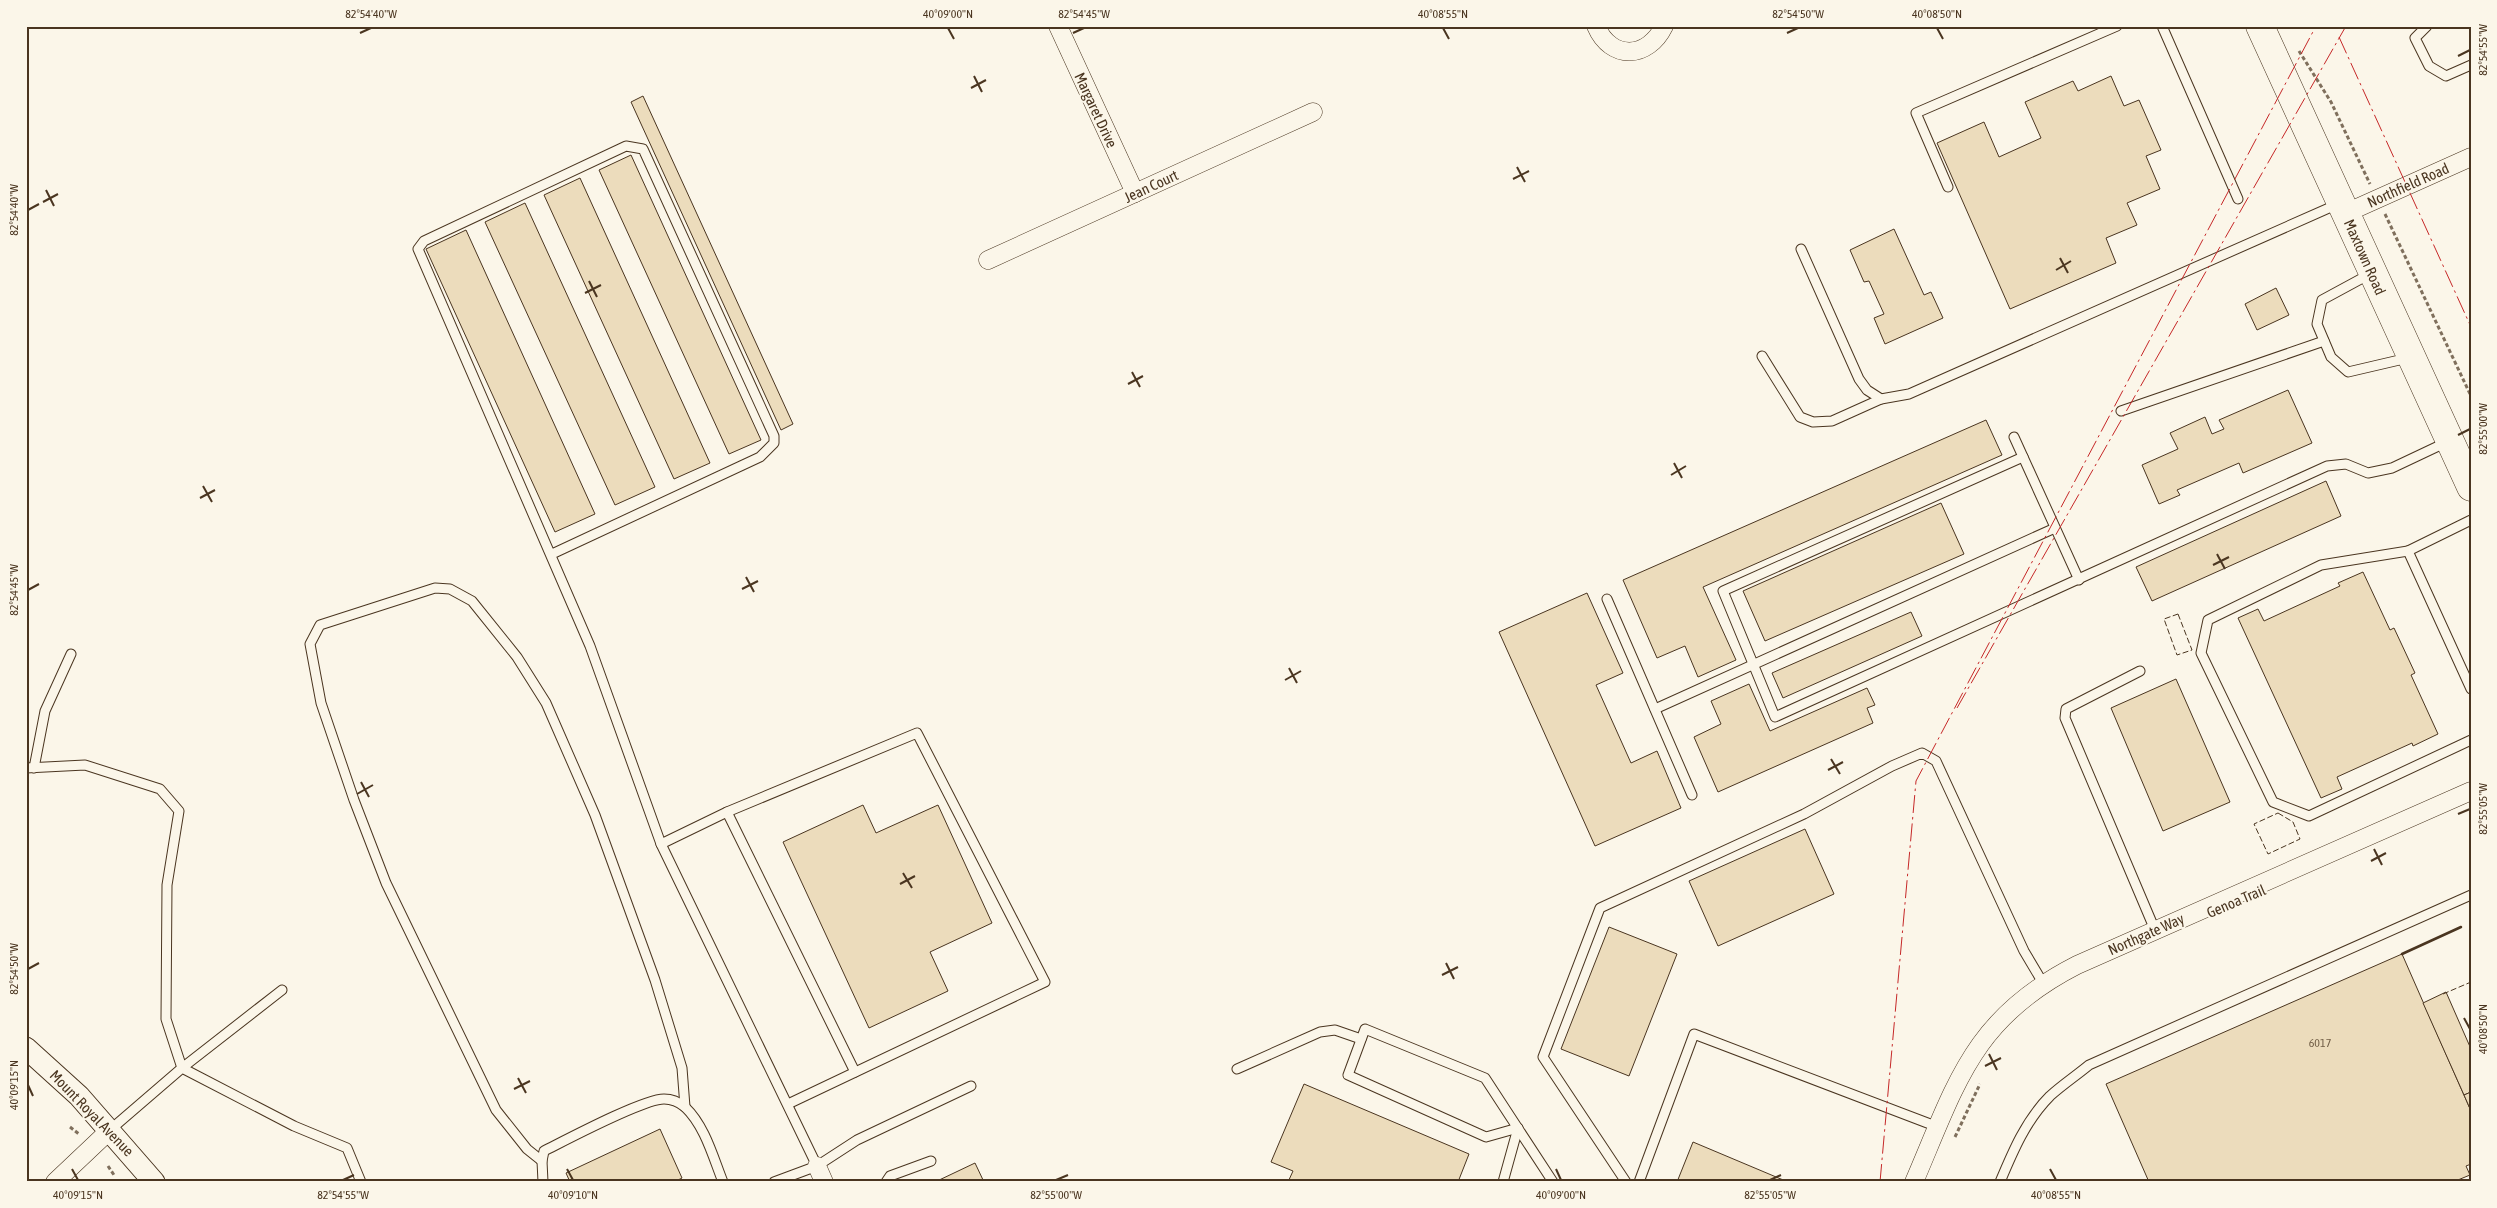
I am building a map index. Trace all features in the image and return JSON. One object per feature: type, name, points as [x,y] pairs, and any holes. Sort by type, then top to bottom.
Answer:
[{"type":"main road","name":"Maxtown Road","points":[[2260,26],[2471,487]]},
{"type":"street","name":"Margaret Drive","points":[[1058,26],[1134,194]]},
{"type":"street","points":[[1596,26],[1600,36],[1612,47],[1626,52],[1650,45],[1664,26]]},
{"type":"street","name":"Jean Court","points":[[988,260],[1314,112]]},
{"type":"street","name":"Northfield Road","points":[[2343,208],[2471,157]]},
{"type":"street","name":"Northgate Way","points":[[1914,1182],[1962,1072],[1979,1043],[2000,1018],[2043,983],[2077,965],[2155,930],[2471,791]]},
{"type":"street","name":"Mount Royal Avenue","points":[[26,1048],[79,1096],[154,1182]]},
{"type":"street","points":[[55,1182],[110,1130]]},
{"type":"lane","points":[[1948,188],[1916,113],[2117,26]]},
{"type":"lane","points":[[2162,26],[2238,198]]},
{"type":"lane","points":[[2427,26],[2415,38],[2429,66],[2446,76],[2471,66]]},
{"type":"lane","points":[[552,554],[760,457],[774,443],[774,436],[642,149],[635,146],[626,146],[424,241],[418,249],[552,554],[603,682],[661,844],[821,1174]]},
{"type":"lane","points":[[1762,356],[1800,417],[1813,422],[1832,421],[1881,399],[1909,394],[2343,208]]},
{"type":"lane","points":[[1801,249],[1859,379],[1867,390],[1881,399]]},
{"type":"lane","points":[[2373,273],[2322,300],[2317,324],[2331,357],[2348,372],[2411,358]]},
{"type":"lane","points":[[2121,411],[2324,341]]},
{"type":"lane","points":[[2014,437],[2078,580]]},
{"type":"lane","points":[[2023,457],[1723,591],[1775,717],[2327,466],[2346,464],[2368,472],[2392,468],[2449,440]]},
{"type":"lane","points":[[2471,520],[2408,551],[2321,565],[2208,620],[2201,653],[2273,802],[2309,816],[2471,740]]},
{"type":"lane","points":[[1655,709],[2055,528]]},
{"type":"lane","points":[[2408,551],[2471,689]]},
{"type":"lane","points":[[542,1161],[527,1149],[496,1110],[386,883],[354,800],[321,703],[310,644],[320,625],[435,588],[450,589],[472,601],[517,657],[546,703],[595,815],[655,980],[682,1068],[685,1107]]},
{"type":"lane","points":[[1608,599],[1692,795]]},
{"type":"lane","points":[[71,654],[45,712],[30,768],[85,765],[160,789],[179,811],[167,885],[166,1019],[182,1068],[294,1126],[347,1148],[361,1182]]},
{"type":"lane","points":[[2140,671],[2066,709],[2064,718],[2155,930]]},
{"type":"lane","points":[[661,844],[727,812],[918,732],[1045,982],[788,1104]]},
{"type":"lane","points":[[1626,1182],[1543,1057],[1600,908],[1804,814],[1892,766],[1922,753],[1936,761],[2024,951],[2043,983]]},
{"type":"lane","points":[[727,812],[855,1072]]},
{"type":"lane","points":[[2000,1182],[2015,1146],[2031,1119],[2050,1096],[2089,1065],[2471,894]]},
{"type":"lane","points":[[110,1130],[182,1068],[282,990]]},
{"type":"lane","points":[[1518,1128],[1486,1138],[1348,1075],[1365,1029],[1486,1078],[1553,1182]]},
{"type":"lane","points":[[1237,1069],[1320,1032],[1335,1030],[1361,1039]]},
{"type":"lane","points":[[1639,1182],[1694,1034],[1938,1127]]},
{"type":"lane","points":[[774,1182],[821,1174],[857,1140],[971,1086]]},
{"type":"lane","points":[[543,1182],[542,1161],[544,1151],[640,1106],[662,1099],[677,1102],[685,1107],[700,1126],[723,1182]]},
{"type":"lane","points":[[1503,1182],[1518,1128]]},
{"type":"lane","points":[[886,1182],[890,1176],[931,1161]]},
{"type":"path","points":[[1954,1139],[1982,1080]]},
{"type":"path","points":[[70,1127],[79,1134]]},
{"type":"path","points":[[108,1166],[114,1175]]},
{"type":"building","points":[[2111,76],[2124,106],[2139,100],[2161,150],[2146,156],[2160,189],[2127,203],[2137,225],[2106,238],[2116,263],[2010,309],[1937,143],[1984,122],[1999,157],[2041,138],[2025,102],[2073,81],[2078,91]]},
{"type":"building","points":[[643,96],[793,424],[781,430],[631,102]]},
{"type":"building","points":[[631,155],[761,440],[729,454],[599,170]]},
{"type":"building","points":[[580,178],[710,463],[674,479],[544,195]]},
{"type":"building","points":[[525,203],[655,487],[615,505],[485,222]]},
{"type":"building","points":[[1894,229],[1924,295],[1931,292],[1943,318],[1885,344],[1874,318],[1884,314],[1869,281],[1864,282],[1850,250]]},
{"type":"building","points":[[466,230],[595,514],[555,532],[426,249]]},
{"type":"building","points":[[2276,288],[2289,315],[2257,330],[2245,304]]},
{"type":"building","points":[[2288,390],[2312,443],[2243,473],[2239,463],[2177,490],[2180,495],[2159,504],[2142,465],[2178,449],[2170,433],[2205,417],[2212,434],[2224,429],[2219,420]]},
{"type":"building","points":[[1986,420],[2002,455],[1703,587],[1736,660],[1698,677],[1685,646],[1657,658],[1623,580]]},
{"type":"building","points":[[2326,481],[2341,516],[2152,601],[2136,567]]},
{"type":"building","points":[[1941,503],[1964,554],[1765,641],[1743,591]]},
{"type":"building","points":[[2363,572],[2390,630],[2394,628],[2415,673],[2411,675],[2438,734],[2413,746],[2412,743],[2337,777],[2342,789],[2321,798],[2238,618],[2258,609],[2264,621],[2340,586],[2338,583]]},
{"type":"building","points":[[1587,593],[1623,673],[1596,685],[1631,763],[1657,751],[1681,808],[1595,846],[1499,632]]},
{"type":"building","points":[[1911,612],[1922,636],[1783,698],[1772,673]]},
{"type":"building","points":[[2176,679],[2230,802],[2163,831],[2111,708]]},
{"type":"building","points":[[1749,684],[1770,731],[1867,688],[1875,705],[1867,708],[1873,723],[1718,792],[1694,737],[1721,724],[1711,701]]},
{"type":"building","points":[[863,805],[876,833],[938,805],[992,923],[930,952],[948,991],[869,1028],[783,842]]},
{"type":"building","points":[[1805,829],[1834,894],[1718,946],[1689,881]]},
{"type":"building","points":[[1609,927],[1677,954],[1629,1076],[1561,1049]]},
{"type":"building","points":[[2402,954],[2471,1111],[2471,1164],[2466,1166],[2470,1175],[2453,1182],[2149,1182],[2106,1084]]},
{"type":"building","points":[[2446,992],[2471,1049],[2471,1092],[2464,1095],[2423,1003]]},
{"type":"building","points":[[1304,1084],[1469,1154],[1458,1182],[1288,1182],[1293,1171],[1271,1162]]},
{"type":"building","points":[[2471,1092],[2471,1111],[2464,1095]]},
{"type":"building","points":[[660,1129],[682,1178],[674,1182],[570,1182],[566,1173]]},
{"type":"building","points":[[1693,1142],[1788,1182],[1677,1182]]},
{"type":"building","points":[[975,1163],[984,1182],[935,1182]]},
{"type":"fence","points":[[2178,614],[2192,650],[2177,655],[2164,619],[2178,614]]},
{"type":"fence","points":[[2278,813],[2293,822],[2300,839],[2268,854],[2254,824],[2278,813]]},
{"type":"fence","points":[[2443,994],[2471,982]]},
{"type":"wall","points":[[2402,954],[2461,927]]},
{"type":"power","points":[[1880,1182],[1916,781],[2316,26]]},
{"type":"power","points":[[1957,708],[2346,26]]},
{"type":"power","points":[[2339,37],[2471,327]]}]
